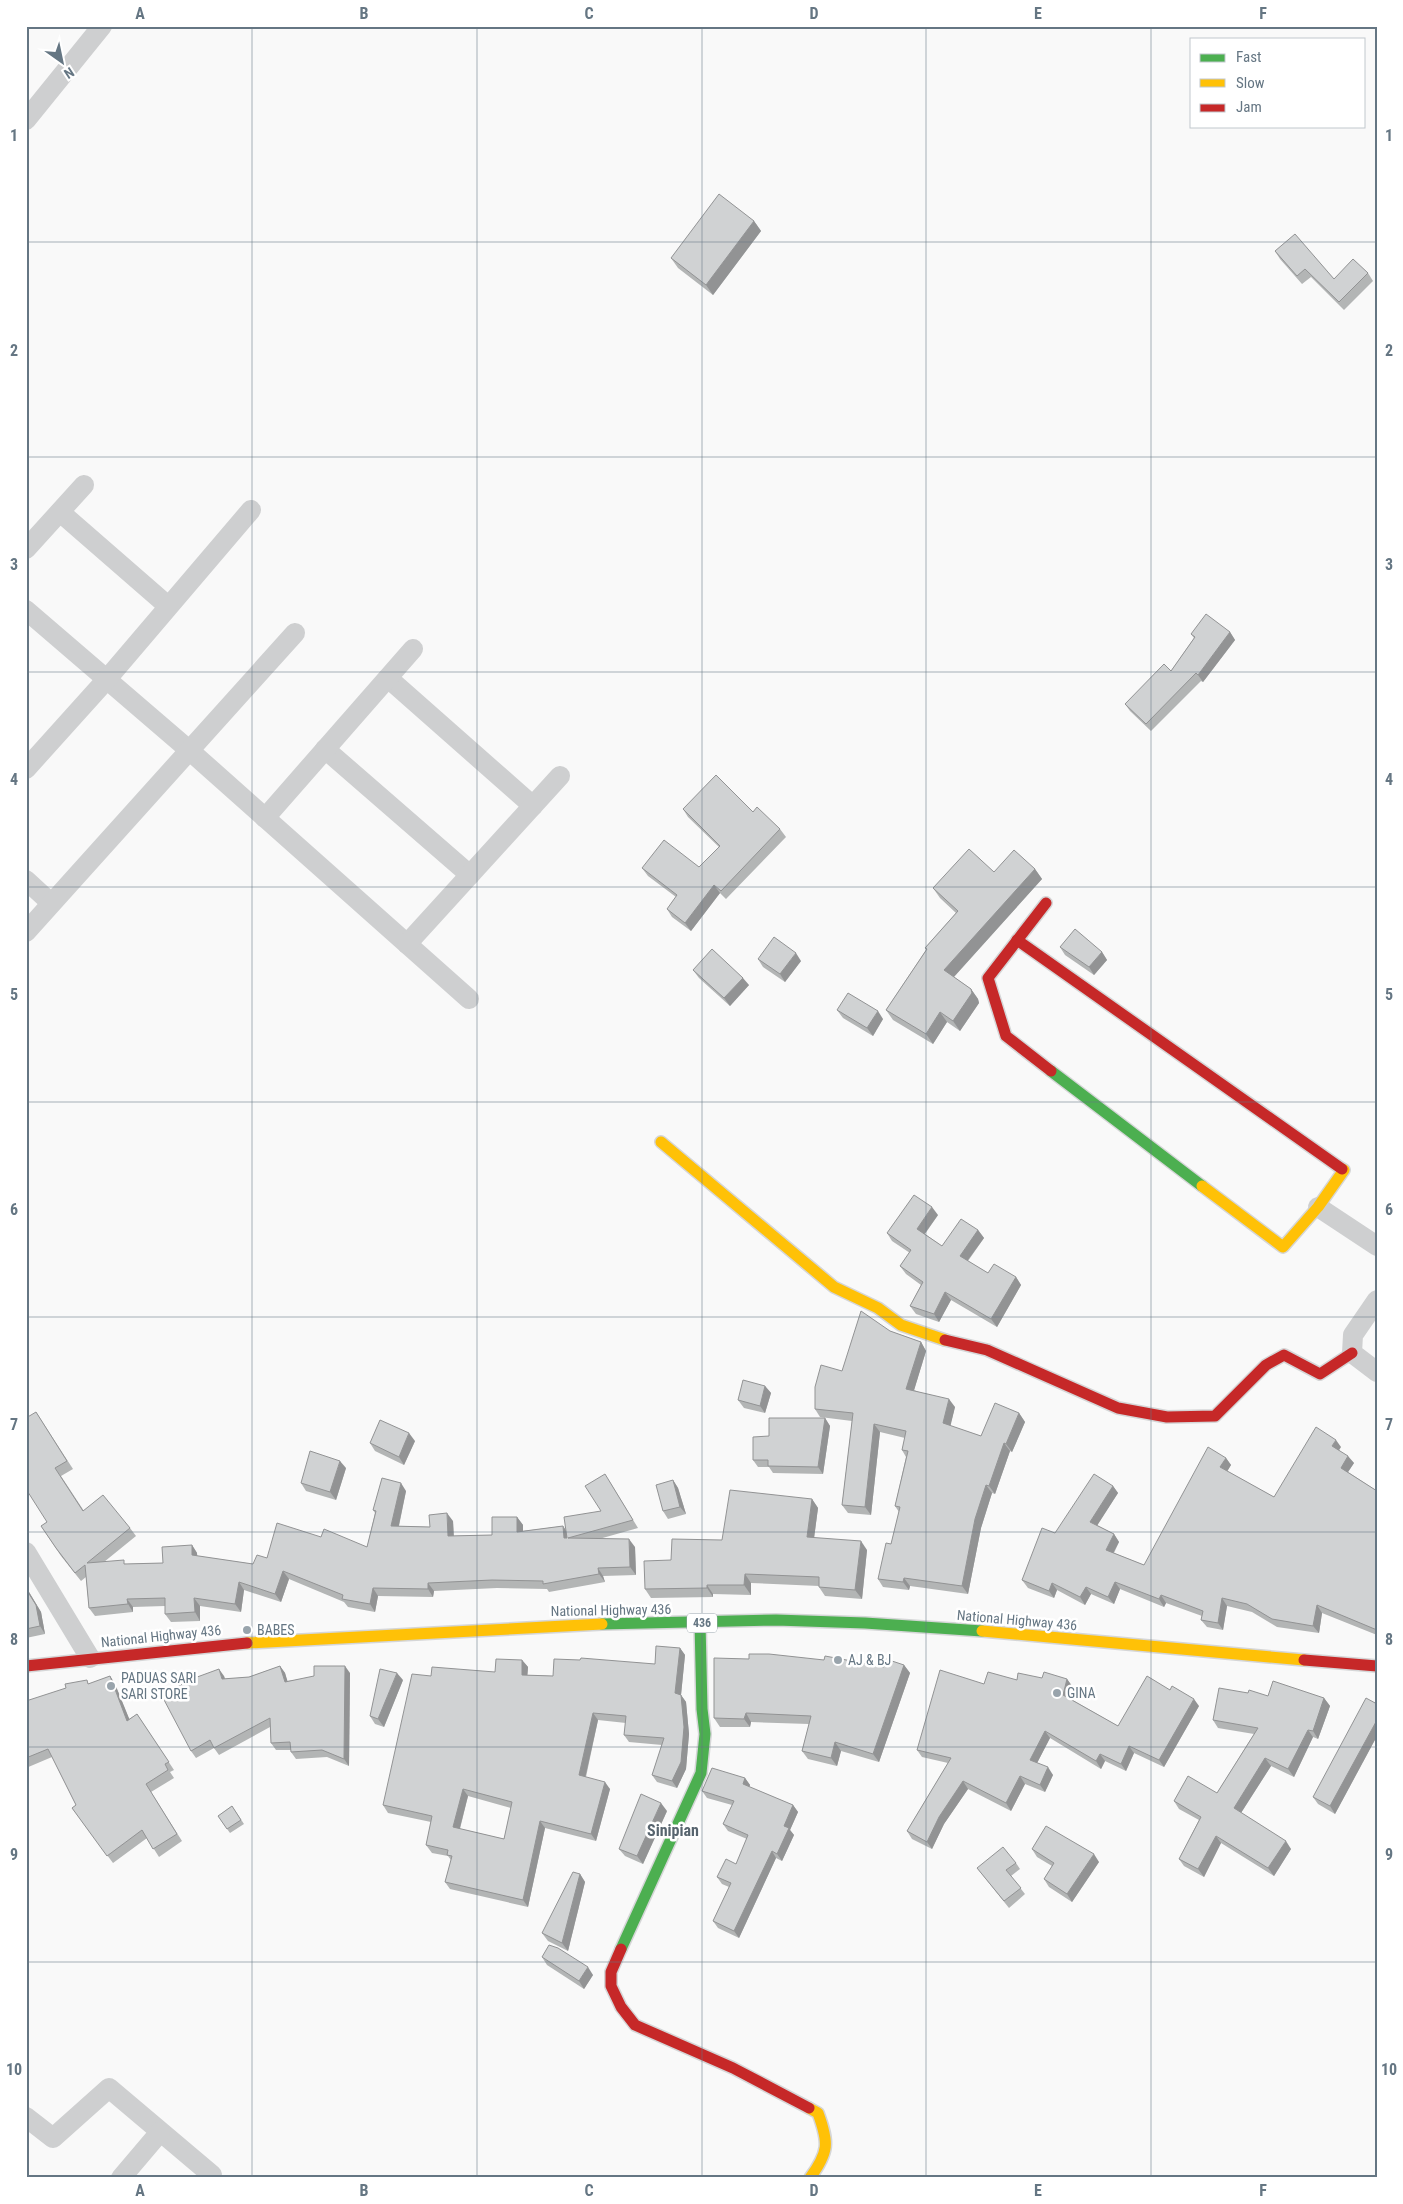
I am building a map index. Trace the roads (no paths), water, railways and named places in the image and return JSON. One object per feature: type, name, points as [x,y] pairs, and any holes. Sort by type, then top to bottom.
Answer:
[{"type":"street","points":[[26,120],[102,26]]},
{"type":"street","points":[[26,549],[84,485]]},
{"type":"street","points":[[30,756],[107,679],[251,510]]},
{"type":"street","points":[[60,512],[168,606]]},
{"type":"street","points":[[26,610],[189,750],[469,999]]},
{"type":"street","points":[[26,932],[295,633]]},
{"type":"street","points":[[265,818],[414,649]]},
{"type":"street","points":[[388,678],[533,806]]},
{"type":"street","points":[[325,749],[470,875]]},
{"type":"street","points":[[408,944],[560,776]]},
{"type":"street","points":[[26,880],[52,904]]},
{"type":"street","points":[[1017,940],[1344,1170],[1318,1207],[1283,1247],[1006,1036],[988,978],[1017,940],[1046,902]]},
{"type":"street","points":[[661,1142],[834,1287],[878,1308],[901,1324],[937,1338],[987,1350],[1118,1408],[1167,1417],[1214,1416],[1266,1365],[1284,1354],[1320,1374],[1352,1353]]},
{"type":"street","points":[[1318,1207],[1377,1246]]},
{"type":"street","points":[[1352,1353],[1353,1335],[1377,1300]]},
{"type":"street","points":[[1352,1353],[1377,1372]]},
{"type":"street","points":[[26,1552],[90,1658]]},
{"type":"street","name":"National Highway 436","points":[[26,1666],[232,1644],[503,1628],[776,1620],[866,1623],[1377,1666]]},
{"type":"street","points":[[700,1623],[702,1709],[705,1734],[701,1773],[611,1972],[611,1986],[621,2007],[635,2025],[733,2068],[818,2113],[829,2140],[823,2162],[810,2178]]},
{"type":"street","points":[[26,2117],[53,2138],[109,2088],[212,2176],[210,2178]]},
{"type":"street","points":[[121,2178],[160,2132]]},
{"type":"place","name":"BABES","points":[[247,1630]]},
{"type":"place","name":"AJ & BJ","points":[[838,1660]]},
{"type":"place","name":"PADUAS SARI SARI STORE","points":[[111,1686]]},
{"type":"place","name":"GINA","points":[[1057,1693]]},
{"type":"district","name":"Sinipian","points":[[673,1830]]}]
